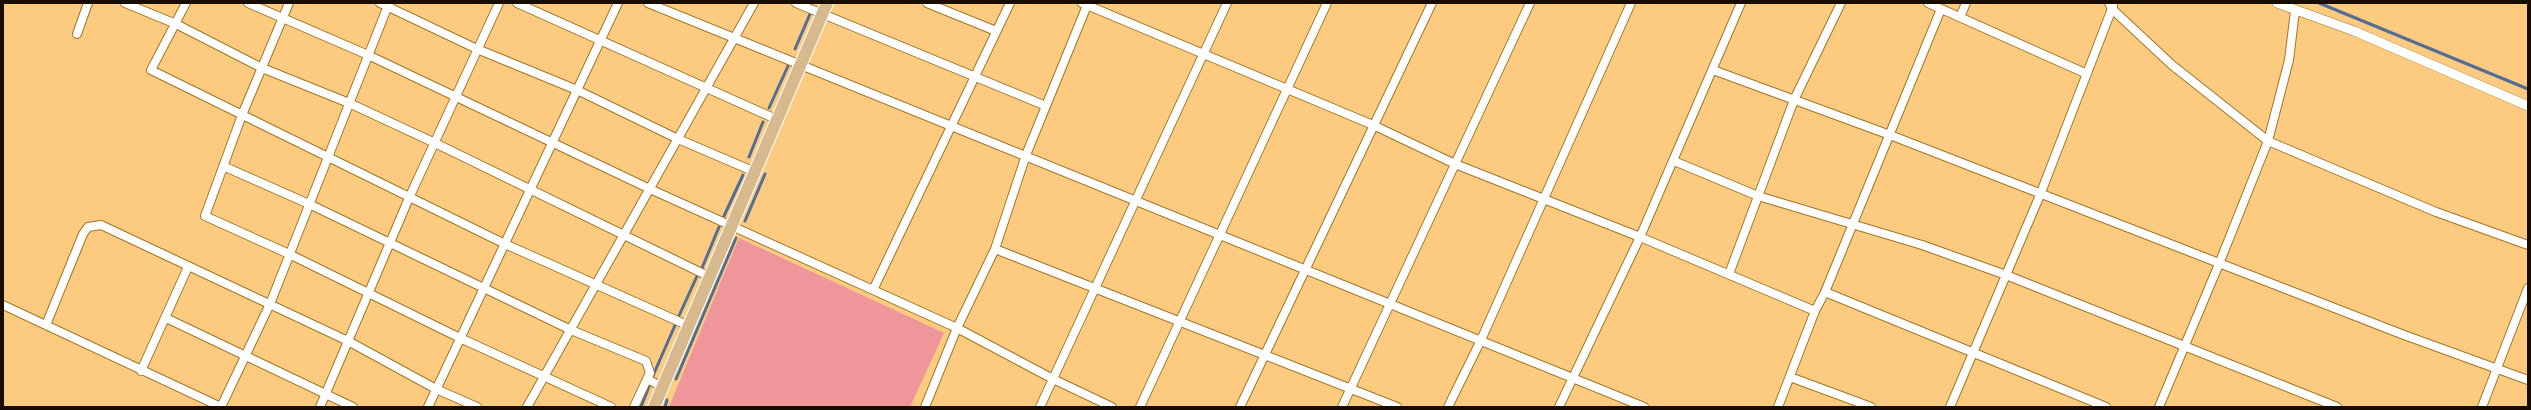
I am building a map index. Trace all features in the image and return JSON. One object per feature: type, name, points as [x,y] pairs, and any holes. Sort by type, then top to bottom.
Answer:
[{"type":"main road","points":[[654,407],[825,8]]},
{"type":"street","points":[[77,34],[88,3]]},
{"type":"street","points":[[125,3],[176,24],[262,68],[349,103],[435,143],[530,191],[624,234],[710,277]]},
{"type":"street","points":[[186,3],[151,70],[505,244],[690,326]]},
{"type":"street","points":[[248,3],[368,56],[456,99],[650,189],[957,328],[1053,379],[1112,407]]},
{"type":"street","points":[[289,3],[242,115],[205,216],[289,254],[460,338],[611,407]]},
{"type":"street","points":[[320,407],[409,198],[499,3]]},
{"type":"street","points":[[517,3],[778,120]]},
{"type":"street","points":[[428,407],[618,3]]},
{"type":"street","points":[[648,3],[1574,377],[1644,407]]},
{"type":"street","points":[[527,407],[754,3]]},
{"type":"street","points":[[796,3],[825,8],[975,77],[1046,106]]},
{"type":"street","points":[[927,3],[996,32]]},
{"type":"street","points":[[873,290],[1010,3]]},
{"type":"street","points":[[1040,407],[1096,289],[1227,3]]},
{"type":"street","points":[[1140,407],[1327,3]]},
{"type":"street","points":[[1240,407],[1432,3]]},
{"type":"street","points":[[1342,407],[1530,3]]},
{"type":"street","points":[[1448,407],[1481,340],[1631,3]]},
{"type":"street","points":[[1559,407],[1640,237],[1741,3]]},
{"type":"street","points":[[1729,274],[1794,100],[1841,3]]},
{"type":"street","points":[[1928,3],[2087,74]]},
{"type":"street","points":[[1960,17],[1966,3]]},
{"type":"street","points":[[2277,3],[2295,11],[2354,31],[2528,106]]},
{"type":"street","points":[[3,305],[141,371],[221,407],[270,304],[368,56],[385,4],[477,49],[577,90],[678,139],[755,172]]},
{"type":"street","points":[[925,407],[957,328],[995,249],[1026,155],[1086,4],[1373,126],[1456,164],[1640,237],[1815,311]]},
{"type":"street","points":[[1950,407],[1972,351],[2040,195],[2112,5],[2172,65],[2268,141],[2436,212],[2528,245]]},
{"type":"street","points":[[1778,407],[1815,311],[1825,292],[1941,9]]},
{"type":"street","points":[[2158,407],[2219,264],[2268,141],[2289,60],[2295,11]]},
{"type":"street","points":[[1713,70],[1890,135],[2219,264],[2404,335],[2499,367],[2528,380]]},
{"type":"street","points":[[1674,161],[1758,196],[1922,245],[2006,275],[2337,407]]},
{"type":"street","points":[[223,166],[309,204],[571,330],[646,361],[650,373],[634,407]]},
{"type":"street","points":[[46,325],[83,234],[88,227],[101,225],[348,341],[436,389],[477,407]]},
{"type":"street","points":[[995,249],[1397,407]]},
{"type":"street","points":[[141,371],[188,267]]},
{"type":"street","points":[[2482,407],[2499,367],[2528,288]]},
{"type":"street","points":[[1825,292],[2106,407]]},
{"type":"street","points":[[166,318],[353,407]]},
{"type":"street","points":[[1790,377],[1871,407]]},
{"type":"street","points":[[647,379],[663,387]]},
{"type":"shaded area","points":[[739,238],[944,333],[910,407],[669,407]]},
{"type":"waterway","points":[[2319,3],[2528,89]]},
{"type":"waterway","points":[[795,49],[810,14]]},
{"type":"waterway","points":[[769,108],[788,66]]},
{"type":"waterway","points":[[749,157],[763,122]]},
{"type":"waterway","points":[[745,221],[765,174]]},
{"type":"waterway","points":[[724,216],[743,175]]},
{"type":"waterway","points":[[702,268],[719,227]]},
{"type":"waterway","points":[[676,379],[736,238]]},
{"type":"waterway","points":[[678,318],[698,274]]},
{"type":"waterway","points":[[652,378],[676,323]]},
{"type":"waterway","points":[[641,407],[650,384]]},
{"type":"waterway","points":[[665,407],[667,400]]}]
